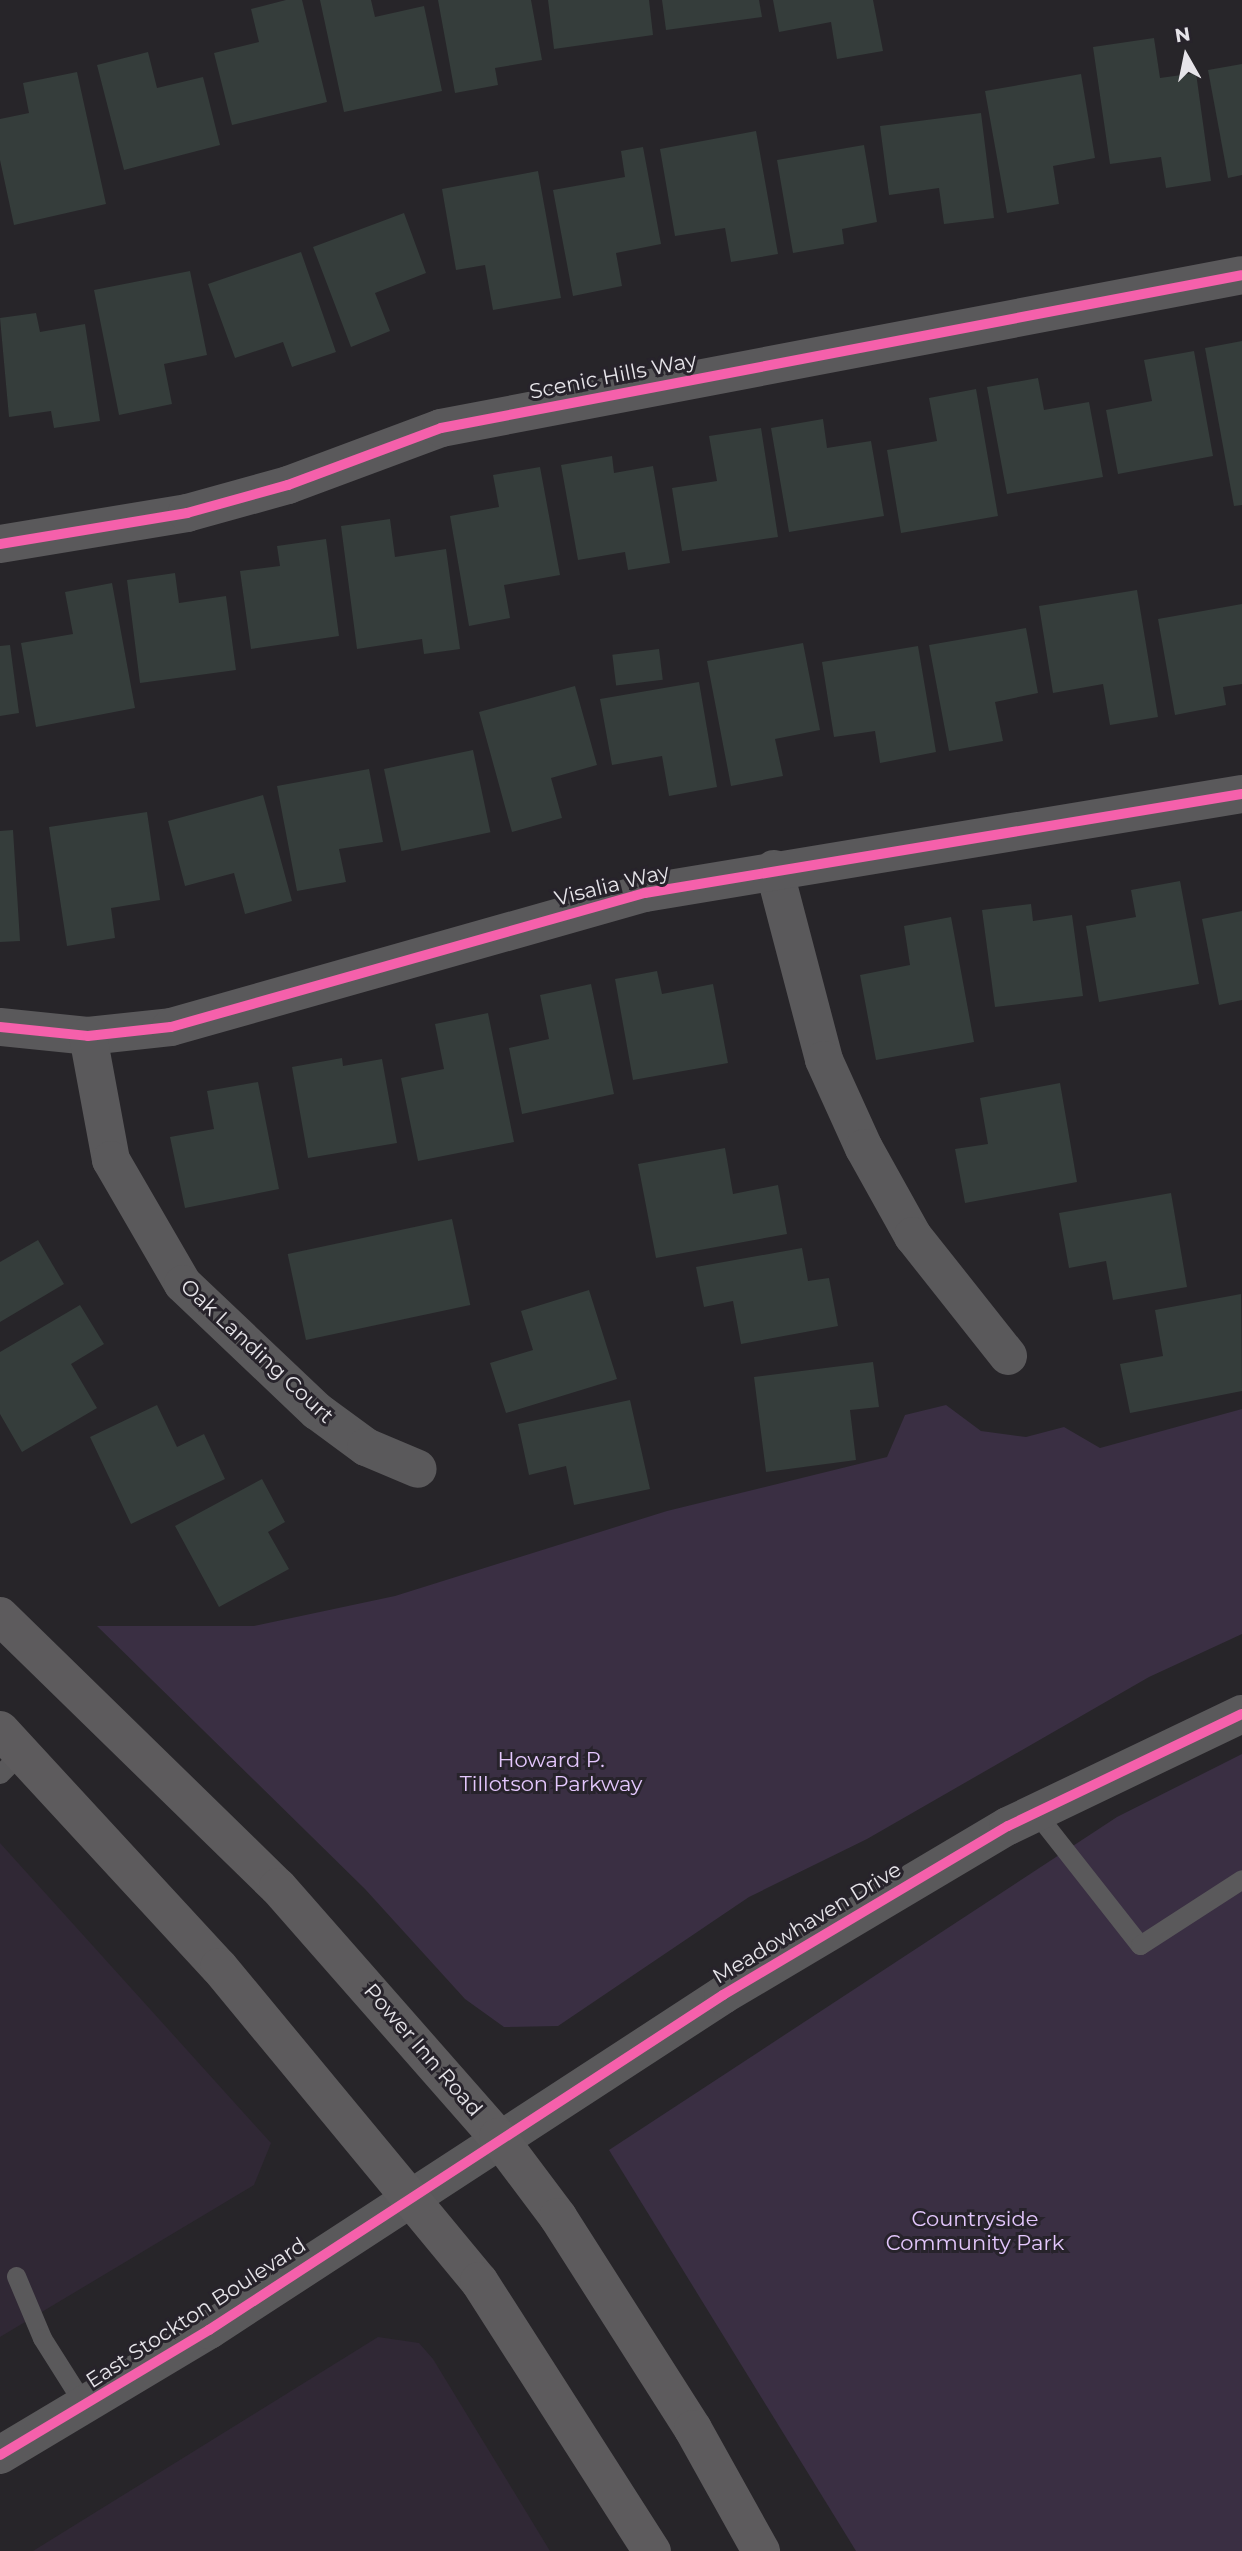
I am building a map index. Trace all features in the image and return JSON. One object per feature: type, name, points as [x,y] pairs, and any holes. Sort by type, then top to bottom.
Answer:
[{"type":"main road","name":"Power Inn Road","points":[[0,1616],[278,1887],[498,2137],[558,2217],[685,2417],[761,2551]]},
{"type":"main road","points":[[7,1752],[219,1968],[479,2281],[652,2551]]},
{"type":"street","name":"Scenic Hills Way","points":[[0,544],[187,513],[288,485],[441,428],[1242,275]]},
{"type":"street","name":"Visalia Way","points":[[0,1027],[88,1036],[206,1018],[645,893],[774,869],[1242,794]]},
{"type":"street","points":[[774,869],[824,1060],[864,1148],[913,1236],[1008,1356]]},
{"type":"street","name":"Oak Landing Court","points":[[88,1036],[111,1160],[183,1284],[317,1411],[366,1447],[418,1469]]},
{"type":"street","name":"Meadowhaven Drive","points":[[408,2195],[723,1995],[1035,1813],[1242,1714]]},
{"type":"street","name":"East Stockton Boulevard","points":[[0,2455],[85,2406],[408,2195]]},
{"type":"lane","points":[[1035,1813],[1140,1945],[1242,1879]]},
{"type":"lane","points":[[16,2276],[43,2338],[85,2406]]},
{"type":"shaded area","points":[[0,1843],[271,2143],[254,2185],[0,2337]]},
{"type":"shaded area","points":[[378,2337],[419,2343],[433,2359],[550,2551],[33,2551]]},
{"type":"green space","name":"Howard P. Tillotson Parkway","points":[[946,1405],[981,1431],[1026,1437],[1064,1427],[1100,1448],[1242,1409],[1242,1634],[1149,1677],[867,1839],[749,1897],[558,2026],[504,2027],[465,1999],[365,1889],[97,1626],[254,1626],[395,1596],[667,1511],[887,1457],[905,1415]]},
{"type":"green space","name":"Countryside Community Park","points":[[1242,1754],[1242,2551],[856,2551],[609,2150],[1117,1817]]},
{"type":"building","points":[[286,0],[302,0],[327,102],[232,125],[214,53],[259,42],[251,9]]},
{"type":"building","points":[[320,0],[371,0],[375,17],[424,6],[442,91],[344,112]]},
{"type":"building","points":[[438,0],[531,0],[542,60],[495,68],[498,85],[455,93]]},
{"type":"building","points":[[548,0],[649,0],[653,35],[554,49]]},
{"type":"building","points":[[662,0],[759,0],[762,17],[666,30]]},
{"type":"building","points":[[773,0],[873,0],[883,51],[837,59],[831,22],[779,32]]},
{"type":"building","points":[[1154,38],[1160,78],[1196,73],[1211,181],[1166,188],[1161,157],[1110,164],[1093,47]]},
{"type":"building","points":[[148,52],[157,88],[203,77],[220,145],[124,170],[97,65]]},
{"type":"building","points":[[1242,64],[1242,175],[1228,178],[1208,70]]},
{"type":"building","points":[[77,72],[106,204],[14,225],[0,160],[0,119],[29,113],[23,83]]},
{"type":"building","points":[[1081,74],[1095,158],[1053,166],[1059,204],[1007,213],[985,91]]},
{"type":"building","points":[[981,113],[994,218],[944,224],[939,188],[889,195],[880,126]]},
{"type":"building","points":[[756,131],[778,254],[731,262],[725,228],[675,236],[660,149]]},
{"type":"building","points":[[864,145],[877,222],[842,229],[844,244],[793,253],[777,160]]},
{"type":"building","points":[[643,147],[661,244],[616,253],[622,286],[573,296],[553,190],[625,177],[621,151]]},
{"type":"building","points":[[538,171],[561,298],[493,310],[485,265],[456,270],[442,189]]},
{"type":"building","points":[[404,213],[426,273],[375,293],[390,331],[351,347],[313,247]]},
{"type":"building","points":[[301,252],[336,352],[292,367],[283,342],[235,358],[208,284]]},
{"type":"building","points":[[190,271],[207,355],[164,364],[172,404],[119,415],[94,290]]},
{"type":"building","points":[[36,313],[40,332],[85,324],[100,421],[54,428],[51,411],[9,417],[0,318]]},
{"type":"building","points":[[1242,341],[1242,505],[1234,506],[1205,348]]},
{"type":"building","points":[[1194,351],[1213,456],[1118,474],[1106,410],[1152,401],[1144,360]]},
{"type":"building","points":[[1038,378],[1044,410],[1089,402],[1103,477],[1007,494],[987,387]]},
{"type":"building","points":[[976,389],[998,516],[901,533],[887,450],[937,441],[929,398]]},
{"type":"building","points":[[823,419],[827,448],[871,441],[884,516],[789,532],[771,428]]},
{"type":"building","points":[[761,428],[778,537],[682,551],[672,488],[717,481],[709,436]]},
{"type":"building","points":[[612,456],[614,473],[653,466],[670,563],[628,570],[625,552],[578,560],[561,465]]},
{"type":"building","points":[[540,467],[560,575],[504,585],[510,618],[469,626],[450,516],[499,507],[493,475]]},
{"type":"building","points":[[390,519],[395,557],[446,549],[460,649],[424,654],[422,639],[357,649],[341,526]]},
{"type":"building","points":[[326,539],[339,636],[251,649],[240,571],[280,566],[277,546]]},
{"type":"building","points":[[175,573],[179,603],[226,596],[236,670],[140,683],[127,580]]},
{"type":"building","points":[[112,583],[135,708],[36,727],[21,643],[73,634],[65,592]]},
{"type":"building","points":[[1137,590],[1158,717],[1110,725],[1103,684],[1053,693],[1039,606]]},
{"type":"building","points":[[1242,604],[1242,684],[1223,687],[1226,705],[1175,715],[1158,619]]},
{"type":"building","points":[[1026,628],[1038,693],[995,702],[1003,741],[949,751],[929,645]]},
{"type":"building","points":[[803,643],[820,730],[775,739],[783,776],[731,786],[707,661]]},
{"type":"building","points":[[10,645],[19,713],[0,716],[0,646]]},
{"type":"building","points":[[918,646],[936,752],[880,763],[875,731],[834,737],[822,662]]},
{"type":"building","points":[[659,649],[663,680],[616,685],[612,655]]},
{"type":"building","points":[[699,682],[717,787],[669,796],[662,756],[612,765],[600,699]]},
{"type":"building","points":[[575,686],[597,765],[551,778],[562,818],[512,832],[479,712]]},
{"type":"building","points":[[473,750],[490,832],[401,851],[384,769]]},
{"type":"building","points":[[369,769],[383,842],[339,849],[346,882],[297,891],[277,786]]},
{"type":"building","points":[[263,795],[292,901],[245,914],[234,873],[185,886],[168,821]]},
{"type":"building","points":[[147,812],[160,900],[111,908],[115,938],[67,946],[49,827]]},
{"type":"building","points":[[13,830],[20,941],[0,942],[0,831]]},
{"type":"building","points":[[1180,881],[1199,984],[1099,1002],[1086,926],[1136,917],[1131,890]]},
{"type":"building","points":[[1031,904],[1033,921],[1072,915],[1083,996],[995,1007],[982,910]]},
{"type":"building","points":[[1242,911],[1242,1000],[1219,1005],[1202,919]]},
{"type":"building","points":[[951,917],[974,1042],[876,1060],[860,975],[910,965],[904,926]]},
{"type":"building","points":[[657,971],[662,994],[713,984],[728,1063],[633,1080],[615,979]]},
{"type":"building","points":[[591,984],[614,1094],[522,1114],[509,1048],[549,1039],[540,995]]},
{"type":"building","points":[[488,1013],[514,1142],[418,1161],[401,1078],[444,1069],[435,1024]]},
{"type":"building","points":[[342,1058],[343,1066],[382,1059],[397,1143],[308,1158],[292,1067]]},
{"type":"building","points":[[258,1082],[279,1189],[185,1208],[170,1137],[214,1129],[207,1091]]},
{"type":"building","points":[[1060,1083],[1077,1182],[965,1203],[955,1149],[988,1144],[980,1098]]},
{"type":"building","points":[[725,1148],[733,1194],[778,1185],[787,1234],[656,1258],[638,1164]]},
{"type":"building","points":[[1171,1193],[1187,1287],[1113,1300],[1106,1261],[1069,1268],[1059,1213]]},
{"type":"building","points":[[452,1219],[470,1305],[306,1340],[288,1254]]},
{"type":"building","points":[[38,1240],[64,1284],[0,1322],[0,1262]]},
{"type":"building","points":[[802,1248],[808,1281],[829,1278],[838,1326],[741,1344],[733,1301],[704,1307],[696,1267]]},
{"type":"building","points":[[589,1290],[617,1379],[506,1413],[490,1363],[533,1350],[521,1311]]},
{"type":"building","points":[[1241,1294],[1242,1391],[1130,1413],[1120,1364],[1163,1356],[1155,1310]]},
{"type":"building","points":[[80,1305],[104,1344],[71,1364],[97,1408],[22,1452],[0,1414],[0,1352]]},
{"type":"building","points":[[873,1362],[879,1407],[850,1410],[856,1460],[766,1472],[754,1377]]},
{"type":"building","points":[[630,1400],[650,1489],[574,1505],[566,1466],[529,1475],[518,1424]]},
{"type":"building","points":[[157,1405],[177,1447],[204,1434],[225,1479],[131,1524],[90,1437]]},
{"type":"building","points":[[262,1479],[285,1522],[268,1532],[289,1569],[219,1607],[175,1526]]},
{"type":"cycle path","points":[[0,544],[187,513],[288,485],[441,428],[1242,275]]},
{"type":"cycle path","points":[[0,1027],[88,1036],[171,1027],[645,893],[1242,794]]},
{"type":"cycle path","points":[[0,2455],[209,2330],[723,1995],[1008,1826],[1242,1714]]}]
